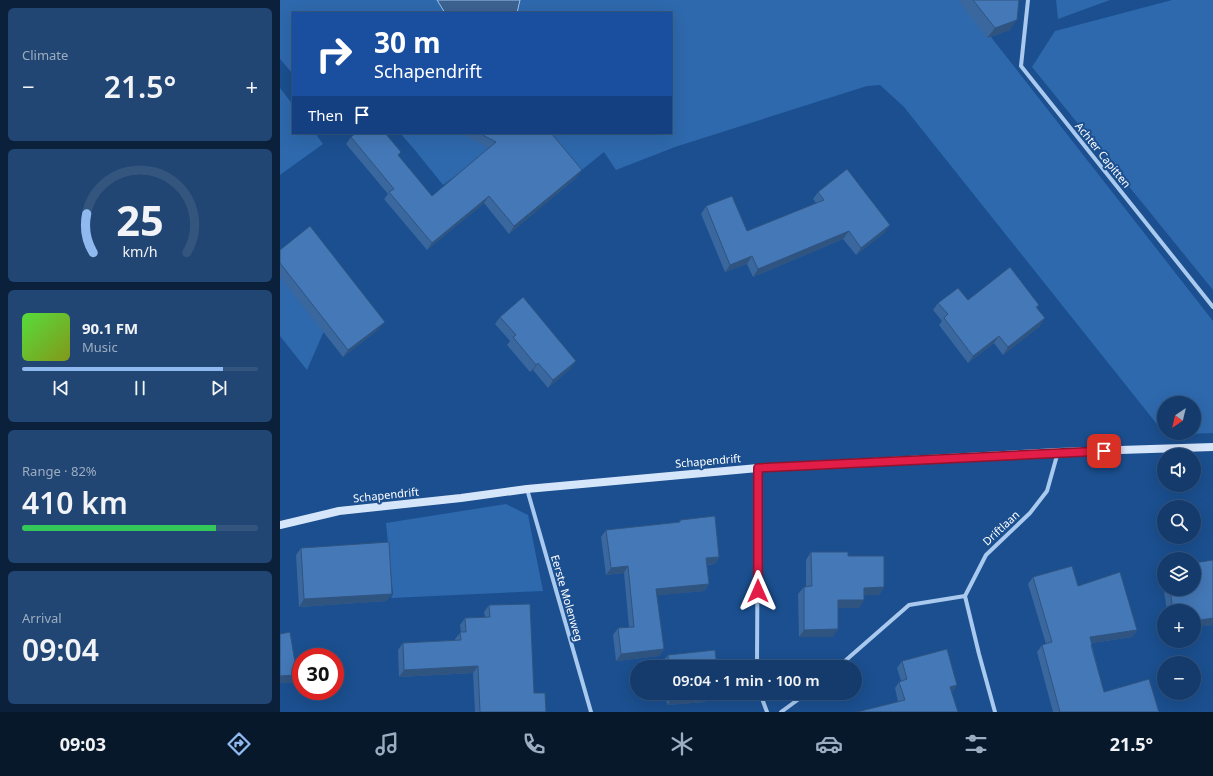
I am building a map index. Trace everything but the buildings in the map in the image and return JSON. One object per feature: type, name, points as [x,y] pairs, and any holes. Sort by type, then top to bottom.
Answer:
[{"type":"street","name":"Achter Capitten","points":[[1028,0],[1021,66],[1213,307]]},
{"type":"street","name":"Schapendrift","points":[[280,524],[339,511],[454,499],[527,489],[758,468],[1058,452],[1213,447]]},
{"type":"street","name":"Driftlaan","points":[[965,596],[986,555],[1030,513],[1047,491],[1058,452]]},
{"type":"street","points":[[757,660],[758,468]]},
{"type":"street","name":"Eerste Molenweg","points":[[527,489],[590,712]]},
{"type":"street","points":[[846,660],[909,606],[965,596],[995,712]]},
{"type":"street","points":[[763,700],[767,712]]},
{"type":"street","points":[[780,712],[797,700]]},
{"type":"shaded area","points":[[280,0],[437,0],[444,12],[292,12],[292,73],[280,59]]},
{"type":"shaded area","points":[[437,0],[520,0],[517,12],[444,12]]},
{"type":"shaded area","points":[[520,0],[962,0],[1213,321],[1213,433],[1201,434],[1201,396],[1157,396],[1157,424],[904,107],[880,85],[867,86],[675,147],[616,170],[604,152],[530,212],[485,154],[443,185],[401,134],[672,134],[672,12],[517,12]]},
{"type":"shaded area","points":[[1056,0],[1110,0],[1058,19]]},
{"type":"shaded area","points":[[1172,0],[1213,0],[1213,290],[1032,67],[1055,31]]},
{"type":"shaded area","points":[[280,88],[292,104],[292,134],[316,134],[323,144],[280,175]]},
{"type":"shaded area","points":[[280,261],[324,331],[307,370],[280,336]]},
{"type":"shaded area","points":[[506,504],[528,515],[543,591],[391,598],[393,594],[386,523]]},
{"type":"route","points":[[758,591],[758,468],[1058,452],[1104,451]]}]
